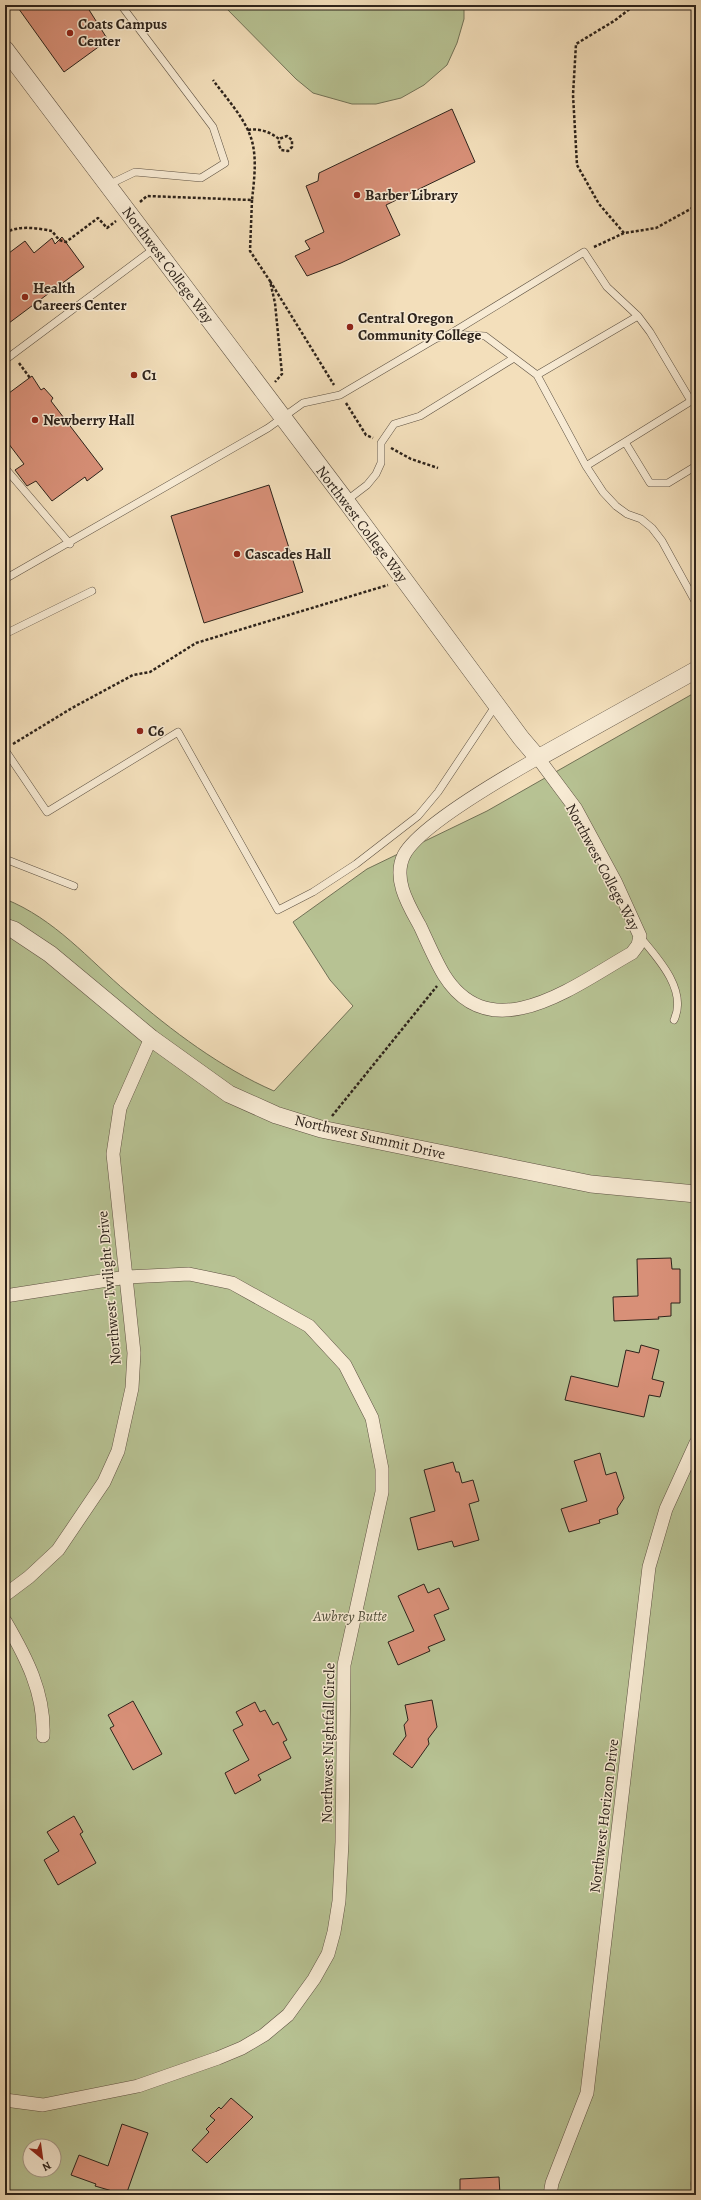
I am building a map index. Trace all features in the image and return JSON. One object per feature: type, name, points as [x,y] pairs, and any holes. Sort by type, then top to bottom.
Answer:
[{"type":"street","name":"Northwest College Way","points":[[5,49],[346,501],[521,738],[576,809],[615,881],[640,936]]},
{"type":"street","points":[[640,936],[638,945],[632,953],[545,1003],[508,1012],[485,1009],[464,997],[445,976],[406,899],[401,881],[400,865],[404,854],[414,842],[445,816],[538,758],[696,670]]},
{"type":"street","name":"Northwest Summit Drive","points":[[5,927],[14,930],[50,954],[151,1038],[229,1094],[276,1115],[321,1129],[591,1184],[696,1194]]},
{"type":"street","name":"Northwest Twilight Drive","points":[[5,1595],[29,1577],[58,1550],[104,1482],[118,1452],[132,1388],[134,1353],[127,1276],[114,1179],[113,1154],[115,1130],[120,1108],[151,1038]]},
{"type":"street","name":"Northwest Nightfall Circle","points":[[5,1296],[127,1276],[189,1274],[232,1283],[309,1326],[345,1366],[372,1418],[382,1468],[382,1492],[344,1665],[342,1842],[337,1917],[328,1954],[303,1997],[288,2015],[264,2035],[242,2048],[138,2086],[44,2105],[5,2100]]},
{"type":"street","name":"Northwest Horizon Drive","points":[[550,2195],[552,2183],[587,2093],[649,1567],[666,1509],[696,1443]]},
{"type":"street","points":[[5,1621],[27,1659],[35,1680],[44,1716],[43,1736]]},
{"type":"lane","points":[[108,185],[135,172],[201,178],[225,163],[213,127],[121,5]]},
{"type":"lane","points":[[5,360],[155,248]]},
{"type":"lane","points":[[5,579],[70,544],[283,418],[303,403],[340,395],[435,339],[450,334],[584,252],[607,287],[638,316],[650,332],[693,400],[586,466]]},
{"type":"lane","points":[[537,375],[638,316]]},
{"type":"lane","points":[[450,334],[485,336],[537,375],[586,466],[603,492],[616,506],[627,514],[641,519],[652,528],[662,541],[696,604]]},
{"type":"lane","points":[[346,501],[367,485],[376,474],[381,463],[381,443],[394,424],[420,416],[514,358]]},
{"type":"lane","points":[[625,442],[650,483],[668,483],[696,466]]},
{"type":"lane","points":[[5,468],[70,544]]},
{"type":"lane","points":[[5,634],[92,591]]},
{"type":"lane","points":[[7,748],[47,812],[178,732],[278,910],[313,892],[356,864],[418,816],[438,792],[496,704]]},
{"type":"lane","points":[[5,859],[74,886]]},
{"type":"lane","name":"Northwest College Way","points":[[640,936],[662,963],[675,991],[679,1003],[674,1020]]},
{"type":"path","points":[[624,233],[599,204],[577,165],[573,95],[576,44],[614,21],[635,5]]},
{"type":"path","points":[[248,130],[255,128],[271,133],[279,138],[287,136],[292,140],[292,147],[288,151],[281,150],[279,138]]},
{"type":"path","points":[[252,200],[250,251],[340,395]]},
{"type":"path","points":[[584,252],[624,233],[656,228],[696,206]]},
{"type":"path","points":[[5,233],[11,229],[41,229],[52,231],[59,240],[66,242],[98,218],[107,228],[127,211]]},
{"type":"path","points":[[263,392],[282,374],[275,303],[270,281]]},
{"type":"path","points":[[7,748],[133,674],[150,672],[196,644],[387,586],[401,577]]},
{"type":"path","points":[[321,1129],[445,976]]},
{"type":"green space","points":[[223,5],[464,5],[464,19],[457,43],[447,65],[424,85],[401,98],[376,104],[352,104],[313,93],[296,79]]},
{"type":"green space","name":"Awbrey Butte","points":[[696,692],[696,2141],[691,2184],[692,2195],[5,2195],[5,899],[40,917],[70,941],[145,1007],[198,1048],[254,1082],[274,1091],[353,1006],[330,980],[293,922],[367,869],[487,811]]},
{"type":"building","name":"Coats Campus Center","points":[[16,5],[86,5],[108,40],[64,72]]},
{"type":"building","name":"Barber Library","points":[[452,109],[475,162],[386,205],[400,235],[341,263],[307,276],[295,256],[310,249],[305,241],[324,232],[306,186],[318,181],[319,173]]},
{"type":"building","name":"Health Careers Center","points":[[62,237],[84,267],[5,326],[5,256],[25,241],[34,253],[52,238],[55,244]]},
{"type":"building","name":"Newberry Hall","points":[[32,376],[41,390],[44,388],[53,398],[51,401],[103,469],[87,481],[85,477],[52,501],[36,481],[27,486],[15,470],[24,464],[5,439],[5,396]]},
{"type":"building","name":"Cascades Hall","points":[[269,485],[303,592],[204,623],[171,516]]},
{"type":"building","points":[[671,1258],[672,1269],[680,1269],[680,1303],[671,1303],[671,1316],[658,1317],[659,1319],[614,1321],[613,1297],[638,1296],[637,1259]]},
{"type":"building","points":[[641,1345],[659,1350],[652,1379],[664,1382],[660,1397],[649,1395],[644,1417],[565,1400],[571,1376],[618,1387],[626,1350],[639,1353]]},
{"type":"building","points":[[600,1453],[606,1475],[616,1472],[624,1498],[617,1509],[618,1514],[599,1520],[600,1523],[569,1532],[561,1509],[587,1501],[574,1461]]},
{"type":"building","points":[[453,1462],[456,1472],[459,1472],[462,1483],[473,1480],[479,1501],[469,1504],[479,1540],[454,1547],[452,1541],[418,1550],[410,1518],[435,1511],[424,1470]]},
{"type":"building","points":[[424,1584],[428,1593],[439,1588],[449,1609],[434,1615],[445,1640],[428,1647],[430,1651],[398,1665],[388,1642],[414,1631],[398,1596]]},
{"type":"building","points":[[432,1700],[437,1727],[428,1739],[429,1744],[412,1768],[393,1754],[406,1736],[404,1725],[408,1720],[405,1705]]},
{"type":"building","points":[[133,1701],[162,1754],[133,1770],[110,1728],[114,1726],[108,1715]]},
{"type":"building","points":[[255,1702],[260,1712],[265,1710],[273,1725],[278,1722],[287,1740],[283,1742],[291,1758],[258,1775],[261,1780],[235,1794],[225,1773],[249,1760],[233,1730],[243,1725],[236,1712]]},
{"type":"building","points":[[74,1816],[83,1832],[80,1834],[96,1863],[58,1885],[44,1860],[59,1851],[47,1832]]},
{"type":"building","points":[[231,2098],[253,2117],[207,2163],[192,2150],[209,2132],[206,2129],[215,2120],[210,2116],[219,2107],[221,2109]]},
{"type":"building","points":[[122,2124],[148,2133],[126,2195],[95,2186],[96,2184],[71,2175],[79,2155],[108,2166]]},
{"type":"building","points":[[499,2177],[500,2195],[460,2195],[460,2179]]},
{"type":"place","name":"Coats Campus Center","points":[[70,33]]},
{"type":"place","name":"Barber Library","points":[[357,195]]},
{"type":"place","name":"Health Careers Center","points":[[25,297]]},
{"type":"place","name":"Central Oregon Community College","points":[[350,327]]},
{"type":"place","name":"C1","points":[[134,375]]},
{"type":"place","name":"Newberry Hall","points":[[35,420]]},
{"type":"place","name":"Cascades Hall","points":[[237,554]]},
{"type":"place","name":"C6","points":[[140,731]]}]
